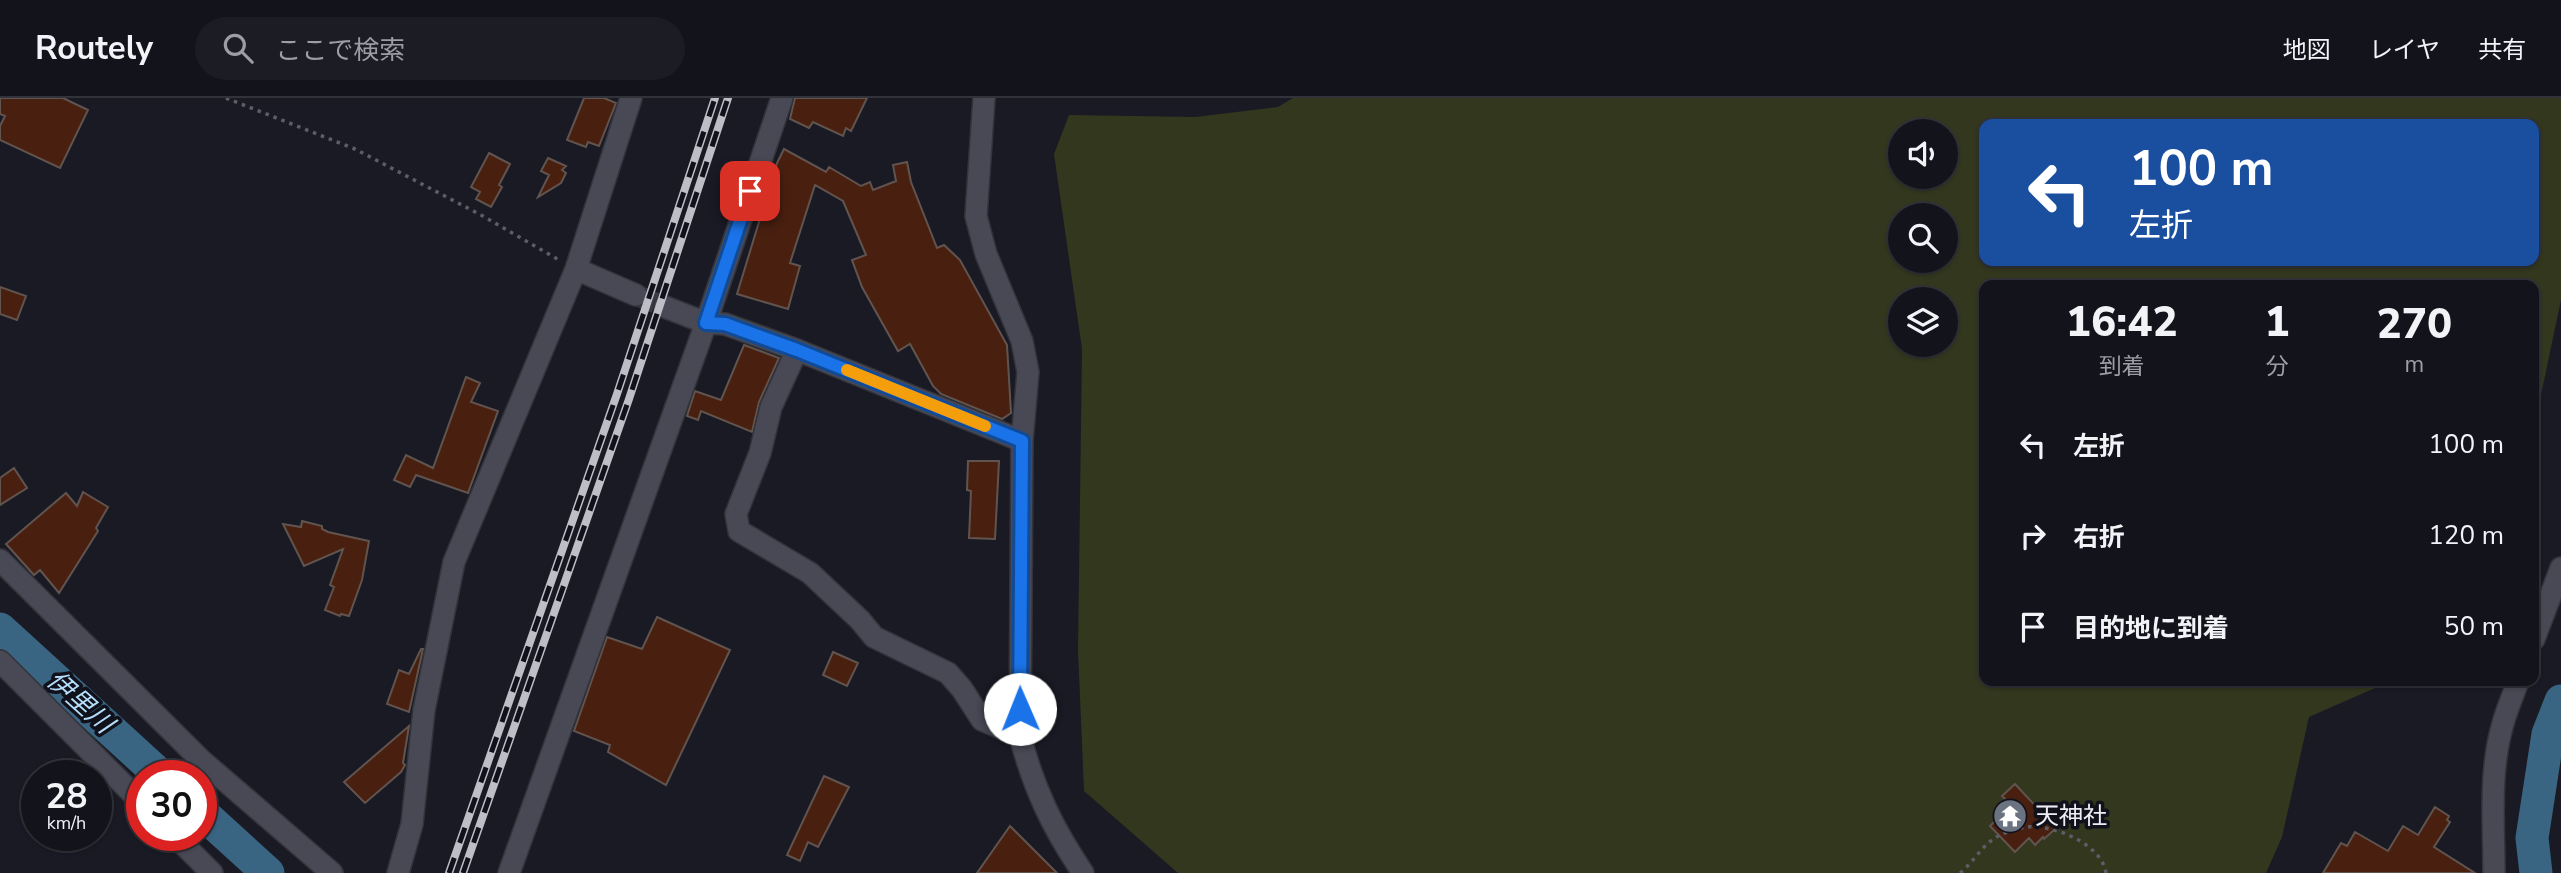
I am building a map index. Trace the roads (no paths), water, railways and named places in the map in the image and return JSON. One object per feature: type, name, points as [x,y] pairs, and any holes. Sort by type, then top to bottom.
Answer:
[{"type":"street","points":[[398,873],[412,824],[424,710],[454,562],[576,269],[631,98]]},
{"type":"street","points":[[509,873],[706,323],[782,98]]},
{"type":"street","points":[[984,98],[976,216],[986,254],[1022,341],[1028,372],[1022,441],[1020,736],[1030,776],[1057,835],[1083,873]]},
{"type":"street","points":[[576,269],[636,295]]},
{"type":"street","points":[[665,307],[706,323],[725,324],[797,350],[1022,441]]},
{"type":"street","points":[[797,350],[771,407],[760,453],[736,514],[739,531],[810,573],[860,620],[874,637],[948,673],[982,720],[1020,736]]},
{"type":"street","points":[[0,560],[201,760],[332,873]]},
{"type":"street","points":[[2539,626],[2561,568]]},
{"type":"street","points":[[0,661],[126,787]]},
{"type":"street","points":[[2494,873],[2493,804],[2496,756],[2502,726],[2516,686]]},
{"type":"street","points":[[190,851],[212,873]]},
{"type":"waterway","name":"伊里川","points":[[0,629],[144,760]]},
{"type":"waterway","points":[[2536,873],[2532,838],[2548,734],[2561,701]]},
{"type":"waterway","name":"伊里川","points":[[217,827],[268,873]]},
{"type":"tunnel","points":[[636,295],[665,307]]},
{"type":"railway","points":[[449,873],[617,394],[715,98]]},
{"type":"railway","points":[[463,873],[629,399],[728,98]]},
{"type":"place","name":"天神社","points":[[2010,816]]}]
